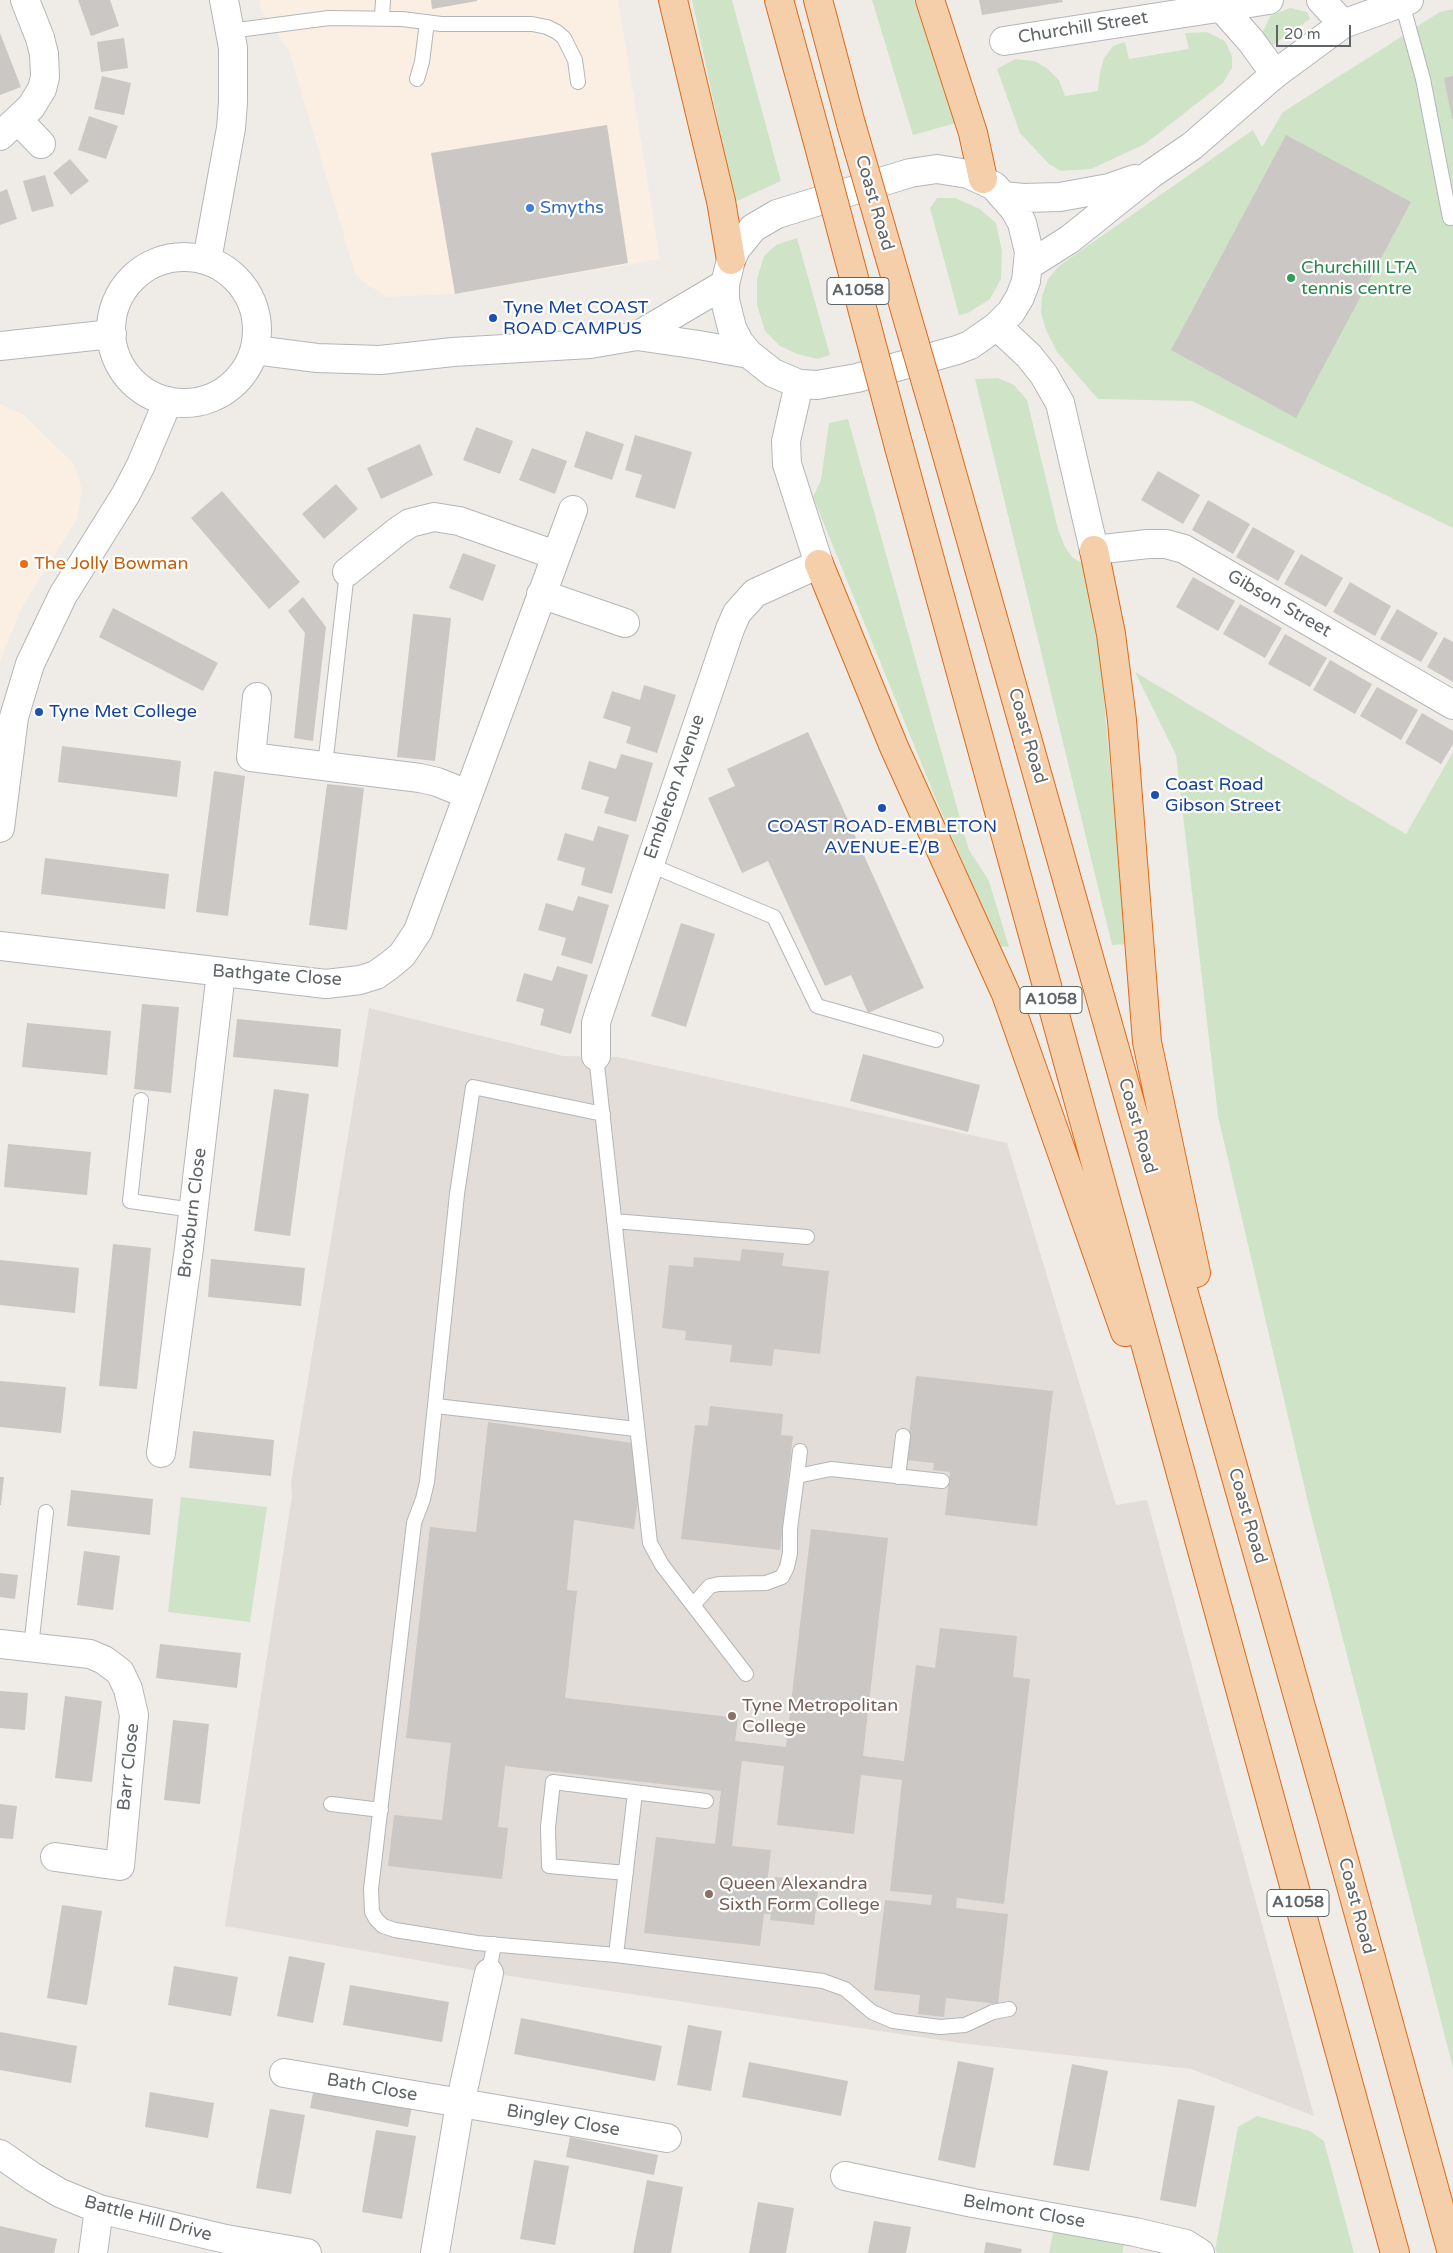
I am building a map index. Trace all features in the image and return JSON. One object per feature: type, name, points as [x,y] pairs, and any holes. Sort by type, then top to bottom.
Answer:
[{"type":"highway","points":[[673,0],[721,201],[728,272]]},
{"type":"highway","name":"A1058","points":[[778,0],[1395,2253]]},
{"type":"highway","name":"Coast Road","points":[[818,0],[1331,1813],[1452,2253]]},
{"type":"highway","points":[[930,0],[974,133],[983,179]]},
{"type":"highway","points":[[1094,550],[1111,634],[1122,720],[1147,1042],[1247,1515]]},
{"type":"highway","points":[[820,564],[894,747],[1006,994],[1202,1553]]},
{"type":"highway","points":[[1331,1813],[1453,2204]]},
{"type":"street","points":[[25,0],[40,38],[45,60],[45,76],[38,96],[9,128],[41,144]]},
{"type":"street","points":[[207,260],[231,128],[234,72],[230,31],[224,0]]},
{"type":"street","name":"Churchill Street","points":[[1004,41],[1269,0]]},
{"type":"street","points":[[1320,0],[1343,24]]},
{"type":"street","points":[[1029,265],[1070,240],[1151,174],[1192,146],[1275,74],[1343,24],[1406,1]]},
{"type":"street","points":[[1221,7],[1251,41],[1275,74]]},
{"type":"street","points":[[954,170],[983,179],[1004,196],[1022,223],[1027,238],[1029,265],[1020,297],[1011,312],[997,326],[977,341],[957,350],[832,383],[817,385],[799,384],[772,374],[748,354],[739,342],[728,314],[728,272],[736,249],[753,228],[777,214],[922,171],[954,170]]},
{"type":"street","points":[[1004,196],[1022,198],[1081,195],[1151,174]]},
{"type":"street","points":[[188,257],[207,260],[222,266],[236,277],[246,291],[254,312],[257,332],[255,350],[244,371],[233,384],[218,394],[200,401],[184,403],[168,401],[139,388],[127,376],[116,356],[112,334],[113,315],[120,297],[138,272],[152,263],[170,258],[188,257]]},
{"type":"street","points":[[637,336],[728,272]]},
{"type":"street","points":[[997,326],[1029,356],[1044,375],[1060,403],[1094,550]]},
{"type":"street","points":[[0,346],[112,334]]},
{"type":"street","points":[[255,350],[317,358],[380,360],[453,352],[590,344],[637,336],[748,354]]},
{"type":"street","points":[[799,384],[786,441],[787,464],[820,564]]},
{"type":"street","points":[[0,828],[3,780],[14,717],[30,664],[62,595],[126,494],[141,465],[168,401]]},
{"type":"street","name":"Bathgate Close","points":[[0,946],[221,972],[334,983],[360,980],[376,975],[390,965],[402,955],[418,931],[554,555],[573,510]]},
{"type":"street","points":[[347,572],[410,523],[434,517],[459,521],[554,555]]},
{"type":"street","name":"Gibson Street","points":[[1094,550],[1148,544],[1166,544],[1184,549],[1453,705]]},
{"type":"street","name":"Embleton Avenue","points":[[596,1056],[596,1023],[598,1013],[716,666],[737,613],[755,593],[820,564]]},
{"type":"street","points":[[541,594],[625,623]]},
{"type":"street","points":[[257,697],[251,757],[420,778],[437,782],[467,794]]},
{"type":"street","name":"Broxburn Close","points":[[161,1453],[193,1210],[221,972]]},
{"type":"street","name":"Barr Close","points":[[0,1644],[90,1654],[104,1660],[120,1672],[128,1689],[134,1715],[120,1866],[55,1857]]},
{"type":"street","points":[[435,2253],[460,2104],[490,1973]]},
{"type":"street","name":"Bath Close","points":[[284,2073],[460,2104]]},
{"type":"street","name":"Bingley Close","points":[[460,2104],[667,2138]]},
{"type":"street","name":"Battle Hill Drive","points":[[0,2154],[32,2177],[60,2193],[99,2209],[219,2238],[307,2253]]},
{"type":"street","name":"Belmont Close","points":[[845,2176],[973,2203],[1136,2232],[1186,2244],[1200,2253]]},
{"type":"street","points":[[92,2253],[99,2209]]},
{"type":"lane","points":[[382,18],[383,0]]},
{"type":"lane","points":[[1406,1],[1450,218],[1453,217]]},
{"type":"lane","points":[[230,31],[309,20],[382,18],[427,22],[532,24],[547,27],[557,32],[570,47],[575,60],[578,82]]},
{"type":"lane","points":[[418,79],[427,22]]},
{"type":"lane","points":[[325,766],[347,572]]},
{"type":"lane","points":[[648,864],[774,916],[817,1006],[936,1040]]},
{"type":"lane","points":[[596,1056],[650,1543],[662,1565],[746,1674]]},
{"type":"lane","points":[[603,1114],[473,1086],[457,1194],[436,1406],[426,1482],[423,1499],[414,1523],[372,1889],[372,1912],[376,1919],[384,1926],[395,1930],[494,1944],[616,1955],[823,1981],[844,1989],[872,2012],[893,2021],[940,2027],[965,2025],[993,2012],[1009,2009]]},
{"type":"lane","points":[[141,1100],[130,1201],[193,1210]]},
{"type":"lane","points":[[614,1221],[807,1237]]},
{"type":"lane","points":[[436,1406],[636,1428]]},
{"type":"lane","points":[[898,1477],[903,1436]]},
{"type":"lane","points":[[693,1606],[710,1586],[719,1584],[766,1583],[782,1577],[787,1567],[790,1553],[790,1529],[800,1451]]},
{"type":"lane","points":[[797,1476],[830,1469],[942,1482]]},
{"type":"lane","points":[[31,1647],[46,1512]]},
{"type":"lane","points":[[626,1873],[549,1866],[548,1827],[553,1782],[706,1801]]},
{"type":"lane","points":[[616,1955],[635,1793]]},
{"type":"lane","points":[[331,1804],[381,1810]]},
{"type":"lane","points":[[490,1973],[494,1944]]},
{"type":"shaded area","points":[[259,0],[618,0],[660,259],[455,294],[388,297],[363,282],[355,273],[289,51],[261,10]]},
{"type":"shaded area","name":"The Jolly Bowman","points":[[0,404],[24,415],[74,464],[82,490],[77,519],[21,609],[0,662]]},
{"type":"shaded area","name":"Tyne Metropolitan College","points":[[369,1008],[563,1056],[618,1057],[1007,1143],[1116,1505],[1147,1500],[1314,2116],[1191,2069],[960,2043],[489,1973],[225,1926],[292,1496],[291,1483]]},
{"type":"green space","points":[[692,0],[732,0],[781,181],[735,202]]},
{"type":"green space","points":[[872,0],[914,0],[956,123],[913,135]]},
{"type":"green space","points":[[1290,8],[1307,12],[1310,19],[1270,47],[1266,44],[1263,32],[1270,16]]},
{"type":"green space","points":[[1453,9],[1453,528],[1192,401],[1098,399],[1057,352],[1046,330],[1041,313],[1042,296],[1048,279],[1059,266],[1253,130],[1262,147],[1283,112],[1440,12]]},
{"type":"green space","points":[[1207,32],[1225,41],[1232,56],[1232,68],[1223,83],[1145,144],[1091,169],[1061,171],[1049,164],[1020,133],[997,69],[1015,59],[1034,61],[1047,68],[1059,80],[1065,96],[1098,91],[1104,58],[1113,46],[1125,42],[1129,59],[1189,49],[1185,33]]},
{"type":"green space","points":[[937,198],[955,198],[980,209],[996,223],[1002,251],[1001,279],[990,299],[968,313],[959,315],[930,208]]},
{"type":"green space","points":[[797,238],[830,355],[818,359],[797,354],[780,346],[765,331],[757,305],[757,279],[764,256],[776,245]]},
{"type":"green space","points":[[998,378],[1014,385],[1027,400],[1058,529],[1065,547],[1072,557],[1086,565],[1099,644],[1126,944],[1112,945],[975,379]]},
{"type":"green space","points":[[848,419],[969,850],[989,881],[1009,947],[999,946],[940,809],[813,497],[821,480],[829,423]]},
{"type":"green space","points":[[1135,672],[1406,834],[1453,752],[1453,2068],[1310,1511],[1218,1116],[1176,755]]},
{"type":"green space","points":[[181,1497],[267,1507],[250,1622],[168,1612]]},
{"type":"green space","points":[[1257,2116],[1310,2131],[1324,2141],[1354,2253],[1218,2253],[1215,2250],[1238,2127]]},
{"type":"green space","points":[[1054,2229],[1124,2243],[1122,2253],[1049,2253]]},
{"type":"building","points":[[78,0],[110,0],[119,26],[91,36]]},
{"type":"building","points":[[431,0],[477,0],[477,1],[432,9]]},
{"type":"building","points":[[979,0],[1062,0],[1063,2],[982,15]]},
{"type":"building","points":[[0,33],[21,87],[0,95]]},
{"type":"building","points":[[124,38],[128,68],[101,72],[97,42]]},
{"type":"building","points":[[102,76],[131,83],[124,115],[94,109]]},
{"type":"building","points":[[1453,76],[1453,119],[1452,119],[1444,78]]},
{"type":"building","points":[[89,116],[118,126],[106,159],[78,150]]},
{"type":"building","name":"Smyths","points":[[607,125],[628,263],[455,294],[431,153]]},
{"type":"building","name":"Churchilll LTA tennis centre","points":[[1286,135],[1411,202],[1296,418],[1171,350]]},
{"type":"building","points":[[70,159],[89,181],[71,195],[53,173]]},
{"type":"building","points":[[45,175],[54,206],[32,212],[23,181]]},
{"type":"building","points":[[7,189],[17,219],[0,225],[0,192]]},
{"type":"building","points":[[476,427],[513,441],[500,474],[463,460]]},
{"type":"building","points":[[586,431],[624,444],[612,480],[574,467]]},
{"type":"building","points":[[635,435],[692,452],[675,509],[635,497],[642,475],[625,470]]},
{"type":"building","points":[[420,444],[433,475],[381,499],[367,468]]},
{"type":"building","points":[[532,448],[567,461],[555,494],[519,480]]},
{"type":"building","points":[[1158,471],[1200,495],[1183,524],[1141,500]]},
{"type":"building","points":[[336,484],[358,509],[324,539],[302,514]]},
{"type":"building","points":[[222,491],[300,582],[269,609],[191,518]]},
{"type":"building","points":[[1208,500],[1250,524],[1233,554],[1192,530]]},
{"type":"building","points":[[1253,527],[1295,551],[1278,581],[1236,557]]},
{"type":"building","points":[[463,553],[496,565],[483,601],[449,588]]},
{"type":"building","points":[[1301,554],[1343,578],[1326,607],[1284,584]]},
{"type":"building","points":[[1193,577],[1235,601],[1218,631],[1176,607]]},
{"type":"building","points":[[1350,582],[1391,606],[1375,636],[1333,612]]},
{"type":"building","points":[[303,597],[326,627],[313,741],[294,738],[305,633],[288,611]]},
{"type":"building","points":[[1240,604],[1282,628],[1265,658],[1223,634]]},
{"type":"building","points":[[113,608],[218,663],[203,691],[99,637]]},
{"type":"building","points":[[1397,609],[1438,633],[1421,662],[1380,639]]},
{"type":"building","points":[[413,614],[451,618],[435,761],[397,757]]},
{"type":"building","points":[[1285,634],[1327,658],[1310,687],[1268,664]]},
{"type":"building","points":[[1444,637],[1453,642],[1453,682],[1427,667]]},
{"type":"building","points":[[1330,660],[1372,684],[1355,714],[1313,690]]},
{"type":"building","points":[[644,685],[676,695],[657,753],[626,743],[631,727],[603,718],[612,691],[640,700]]},
{"type":"building","points":[[1377,687],[1418,710],[1401,740],[1360,716]]},
{"type":"building","points":[[1422,713],[1453,731],[1453,744],[1441,764],[1405,743]]},
{"type":"building","points":[[808,732],[924,988],[868,1013],[851,975],[825,986],[768,861],[742,873],[708,798],[735,786],[727,769]]},
{"type":"building","points":[[62,746],[181,761],[177,797],[58,782]]},
{"type":"building","points":[[621,754],[653,763],[636,822],[604,813],[609,797],[581,789],[589,761],[616,769]]},
{"type":"building","points":[[214,771],[245,776],[228,916],[196,912]]},
{"type":"building","points":[[327,784],[364,788],[347,930],[309,925]]},
{"type":"building","points":[[598,826],[629,835],[612,894],[581,885],[585,868],[557,860],[565,833],[593,841]]},
{"type":"building","points":[[45,858],[169,874],[165,909],[41,894]]},
{"type":"building","points":[[578,896],[609,905],[592,964],[561,955],[566,938],[538,930],[546,903],[573,911]]},
{"type":"building","points":[[681,923],[715,934],[686,1027],[651,1016]]},
{"type":"building","points":[[557,966],[588,975],[571,1034],[540,1025],[544,1009],[516,1001],[524,973],[552,981]]},
{"type":"building","points":[[142,1004],[179,1007],[171,1093],[134,1089]]},
{"type":"building","points":[[237,1019],[341,1029],[338,1067],[233,1057]]},
{"type":"building","points":[[27,1023],[111,1031],[107,1075],[22,1067]]},
{"type":"building","points":[[863,1054],[980,1085],[968,1132],[850,1101]]},
{"type":"building","points":[[274,1089],[309,1094],[290,1236],[254,1231]]},
{"type":"building","points":[[8,1144],[91,1152],[87,1195],[4,1187]]},
{"type":"building","points":[[113,1244],[151,1248],[137,1389],[99,1386]]},
{"type":"building","points":[[742,1249],[784,1253],[782,1266],[829,1271],[820,1354],[774,1349],[772,1366],[730,1362],[732,1345],[685,1340],[686,1331],[662,1328],[669,1265],[693,1267],[694,1257],[740,1261]]},
{"type":"building","points":[[211,1259],[305,1268],[301,1306],[208,1297]]},
{"type":"building","points":[[0,1260],[79,1268],[75,1313],[0,1305]]},
{"type":"building","points":[[916,1376],[1053,1391],[1037,1526],[945,1515],[950,1472],[933,1470],[934,1463],[906,1460]]},
{"type":"building","points":[[0,1381],[66,1387],[61,1433],[0,1427]]},
{"type":"building","points":[[710,1406],[783,1414],[781,1435],[793,1436],[780,1550],[681,1539],[695,1425],[708,1426]]},
{"type":"building","points":[[488,1422],[646,1445],[634,1529],[574,1520],[567,1590],[577,1591],[565,1698],[738,1718],[735,1741],[786,1747],[811,1529],[888,1538],[863,1756],[904,1761],[916,1665],[935,1668],[940,1628],[1017,1636],[1013,1677],[1030,1679],[1004,1904],[957,1898],[956,1908],[1008,1914],[998,2004],[946,1998],[944,2017],[918,2014],[920,1995],[874,1990],[885,1900],[931,1905],[932,1895],[890,1891],[902,1780],[861,1775],[854,1834],[777,1825],[784,1766],[742,1761],[732,1846],[771,1850],[767,1885],[774,1886],[775,1877],[819,1882],[814,1925],[770,1920],[771,1914],[764,1914],[760,1946],[644,1933],[656,1837],[715,1844],[721,1791],[505,1766],[498,1827],[508,1828],[502,1879],[388,1866],[394,1815],[442,1820],[451,1743],[406,1738],[430,1527],[476,1532]]},
{"type":"building","points":[[193,1431],[274,1440],[271,1476],[189,1468]]},
{"type":"building","points":[[0,1477],[4,1477],[1,1505],[0,1505]]},
{"type":"building","points":[[71,1490],[153,1499],[150,1535],[67,1526]]},
{"type":"building","points":[[84,1551],[120,1556],[113,1610],[77,1605]]},
{"type":"building","points":[[0,1573],[18,1575],[15,1599],[0,1597]]},
{"type":"building","points":[[160,1644],[241,1653],[237,1688],[156,1678]]},
{"type":"building","points":[[0,1691],[28,1693],[25,1730],[0,1728]]},
{"type":"building","points":[[65,1696],[102,1701],[92,1782],[55,1778]]},
{"type":"building","points":[[173,1720],[209,1724],[200,1804],[164,1800]]},
{"type":"building","points":[[0,1804],[17,1806],[13,1839],[0,1838]]},
{"type":"building","points":[[62,1905],[102,1911],[87,2005],[47,1998]]},
{"type":"building","points":[[289,1956],[325,1963],[313,2023],[277,2016]]},
{"type":"building","points":[[174,1966],[238,1977],[231,2016],[168,2005]]},
{"type":"building","points":[[350,1985],[449,2002],[442,2042],[343,2025]]},
{"type":"building","points":[[521,2018],[662,2046],[655,2081],[514,2054]]},
{"type":"building","points":[[688,2025],[722,2031],[711,2091],[677,2085]]},
{"type":"building","points":[[0,2032],[77,2046],[71,2083],[0,2070]]},
{"type":"building","points":[[958,2061],[994,2068],[975,2168],[938,2160]]},
{"type":"building","points":[[749,2062],[848,2081],[841,2116],[742,2097]]},
{"type":"building","points":[[1072,2064],[1108,2071],[1089,2171],[1053,2165]]},
{"type":"building","points":[[314,2088],[412,2106],[408,2127],[310,2108]]},
{"type":"building","points":[[150,2092],[214,2103],[208,2138],[145,2127]]},
{"type":"building","points":[[1178,2099],[1215,2106],[1196,2207],[1160,2200]]},
{"type":"building","points":[[270,2109],[305,2115],[291,2194],[256,2188]]},
{"type":"building","points":[[376,2130],[416,2136],[402,2219],[362,2212]]},
{"type":"building","points":[[570,2137],[658,2155],[654,2175],[566,2157]]},
{"type":"building","points":[[534,2160],[569,2166],[555,2245],[520,2239]]},
{"type":"building","points":[[647,2180],[683,2187],[671,2253],[633,2253]]},
{"type":"building","points":[[758,2202],[794,2208],[786,2253],[749,2253]]},
{"type":"building","points":[[874,2221],[911,2227],[906,2253],[868,2253]]},
{"type":"building","points":[[0,2226],[57,2239],[54,2253],[0,2253]]},
{"type":"building","points":[[986,2242],[1022,2249],[1021,2253],[984,2253]]},
{"type":"place","name":"Smyths","points":[[530,208]]},
{"type":"place","name":"Churchilll LTA tennis centre","points":[[1291,278]]},
{"type":"place","name":"Tyne Met COAST ROAD CAMPUS","points":[[493,318]]},
{"type":"place","name":"The Jolly Bowman","points":[[24,564]]},
{"type":"place","name":"Tyne Met College","points":[[39,712]]},
{"type":"place","name":"Coast Road Gibson Street","points":[[1155,795]]},
{"type":"place","name":"COAST ROAD-EMBLETON AVENUE-E/B","points":[[882,808]]},
{"type":"place","name":"Tyne Metropolitan College","points":[[732,1716]]},
{"type":"place","name":"Queen Alexandra Sixth Form College","points":[[709,1894]]}]
